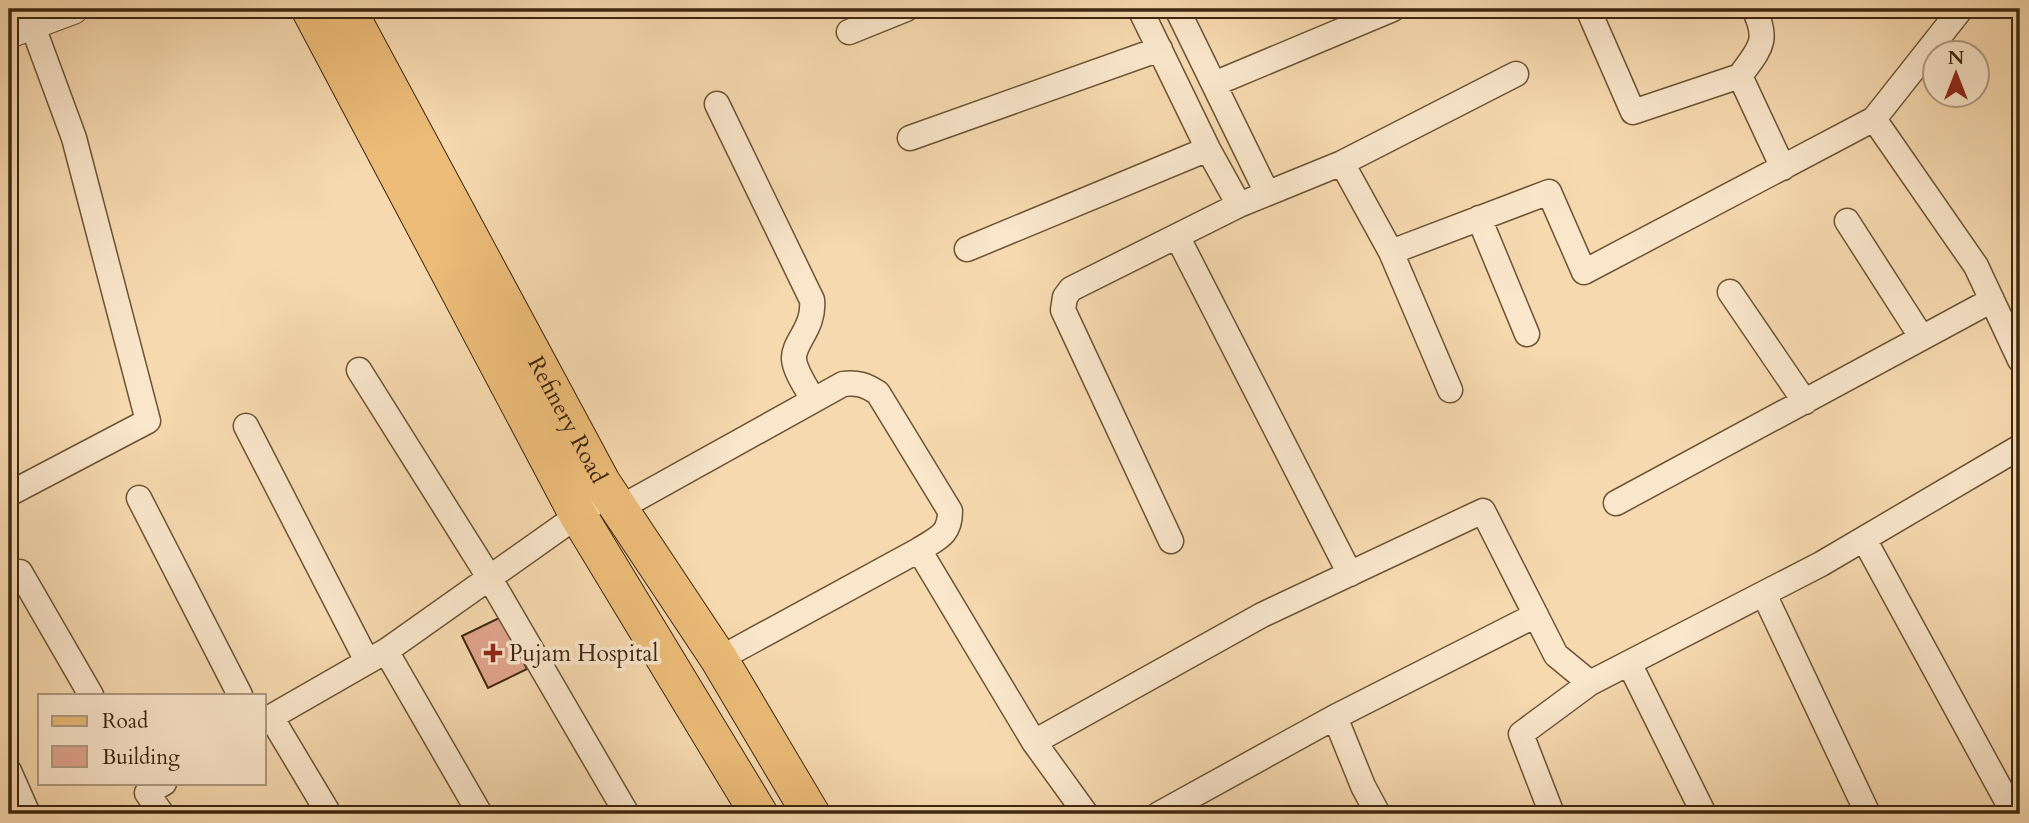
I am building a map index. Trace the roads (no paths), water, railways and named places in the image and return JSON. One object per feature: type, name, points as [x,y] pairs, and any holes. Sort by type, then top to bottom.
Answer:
[{"type":"main road","name":"Refinery Road","points":[[310,9],[578,515],[759,814]]},
{"type":"main road","name":"Refinery Road","points":[[347,9],[613,501],[719,659],[811,814]]},
{"type":"street","points":[[9,494],[148,421],[74,138],[21,29],[74,9]]},
{"type":"street","points":[[849,32],[906,9]]},
{"type":"street","points":[[1140,9],[1238,205]]},
{"type":"street","points":[[1177,9],[1267,193]]},
{"type":"street","points":[[1214,84],[1393,9]]},
{"type":"street","points":[[1588,9],[1633,112],[1740,76],[1761,46],[1763,37],[1754,9]]},
{"type":"street","points":[[1391,252],[1549,192],[1584,272],[1874,119],[1961,9]]},
{"type":"street","points":[[910,138],[1160,49]]},
{"type":"street","points":[[1171,541],[1063,310],[1065,297],[1071,289],[1238,205],[1342,163],[1516,74]]},
{"type":"street","points":[[1740,76],[1783,168]]},
{"type":"street","points":[[717,104],[812,300],[810,323],[795,351],[794,359],[813,400]]},
{"type":"street","points":[[1874,119],[1976,266],[2020,359]]},
{"type":"street","points":[[967,249],[1208,149]]},
{"type":"street","points":[[1342,163],[1391,252],[1450,390]]},
{"type":"street","points":[[1479,218],[1527,334]]},
{"type":"street","points":[[1847,220],[1922,338]]},
{"type":"street","points":[[1177,236],[1350,574]]},
{"type":"street","points":[[1730,292],[1805,402]]},
{"type":"street","points":[[1616,503],[1992,300]]},
{"type":"street","points":[[359,370],[489,577],[627,814]]},
{"type":"street","points":[[329,814],[268,719],[376,656],[578,515],[613,501],[843,384],[866,386],[877,393],[950,511],[950,523],[944,534],[919,550],[719,659]]},
{"type":"street","points":[[246,426],[376,656],[480,814]]},
{"type":"street","points":[[1552,814],[1521,734],[1590,683],[1764,594],[1864,539],[2020,447]]},
{"type":"street","points":[[139,498],[239,694]]},
{"type":"street","points":[[1034,743],[1262,615],[1483,511],[1556,655],[1590,683]]},
{"type":"street","points":[[1864,539],[2014,814]]},
{"type":"street","points":[[919,550],[1034,743],[1087,814]]},
{"type":"street","points":[[20,572],[90,694]]},
{"type":"street","points":[[1764,594],[1868,814]]},
{"type":"street","points":[[1159,814],[1335,717],[1536,615]]},
{"type":"street","points":[[1629,663],[1704,814]]},
{"type":"street","points":[[1335,717],[1363,786],[1378,814]]},
{"type":"street","points":[[9,771],[28,814]]},
{"type":"street","points":[[151,786],[162,814]]},
{"type":"place","name":"Pujam Hospital","points":[[493,653]]}]
